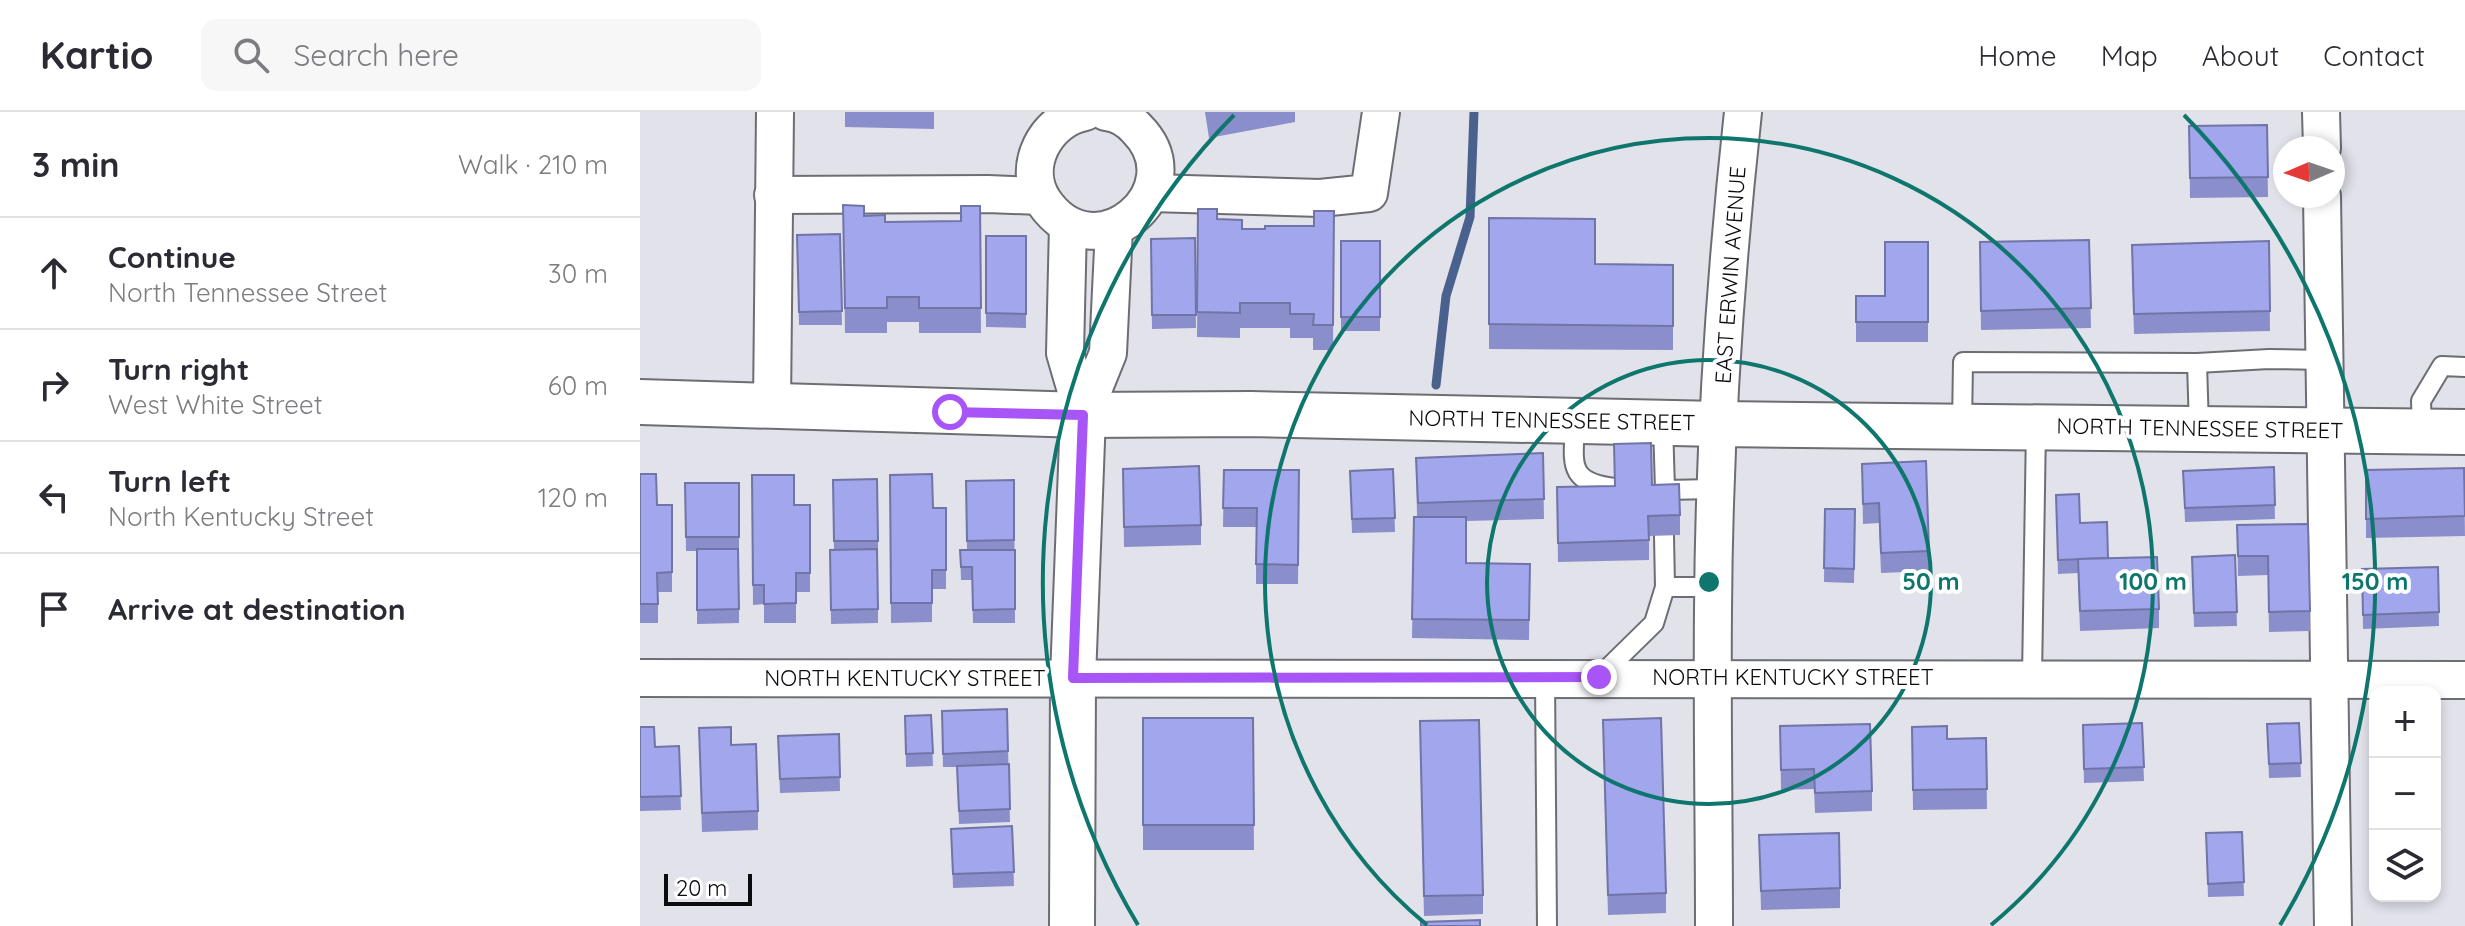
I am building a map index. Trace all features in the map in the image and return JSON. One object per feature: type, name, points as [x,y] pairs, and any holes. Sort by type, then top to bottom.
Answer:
[{"type":"street","points":[[772,406],[775,112]]},
{"type":"street","points":[[1085,112],[1073,114],[1056,124],[1044,139],[1036,158],[1035,178],[1040,196],[1052,213],[1068,225],[1099,231],[1130,220],[1143,208],[1151,193],[1155,173],[1152,154],[1144,136],[1130,122],[1106,112]]},
{"type":"street","points":[[1151,193],[1320,198],[1369,193],[1381,112]]},
{"type":"street","name":"EAST ERWIN AVENUE","points":[[1714,926],[1715,489],[1732,206],[1743,112]]},
{"type":"street","points":[[2321,112],[2322,136]]},
{"type":"street","points":[[773,195],[1040,196]]},
{"type":"street","points":[[2322,208],[2333,926]]},
{"type":"street","points":[[1068,225],[1065,353],[1083,415],[1073,678],[1072,926]]},
{"type":"street","points":[[1083,415],[1108,353],[1114,228]]},
{"type":"street","name":"NORTH TENNESSEE STREET","points":[[640,402],[1083,415],[1251,414],[1719,424],[2465,432]]},
{"type":"street","name":"NORTH KENTUCKY STREET","points":[[640,678],[2465,680]]},
{"type":"lane","points":[[1962,426],[1963,362],[2324,360]]},
{"type":"lane","points":[[2197,363],[2199,428]]},
{"type":"lane","points":[[2422,431],[2421,401],[2442,366],[2465,367]]},
{"type":"lane","points":[[1575,421],[1577,474],[1584,481],[1615,488]]},
{"type":"lane","points":[[1663,423],[1660,495],[1715,489]]},
{"type":"lane","points":[[2032,678],[2036,427]]},
{"type":"lane","points":[[1599,677],[1654,623],[1665,587],[1664,536]]},
{"type":"lane","points":[[1665,587],[1713,587]]},
{"type":"lane","points":[[1545,677],[1547,926]]},
{"type":"building","points":[[2267,125],[2268,177],[2190,178],[2189,126]]},
{"type":"building","points":[[843,205],[864,206],[864,216],[885,215],[885,222],[961,221],[961,206],[980,206],[981,308],[919,308],[919,297],[887,297],[887,308],[845,308]]},
{"type":"building","points":[[1198,209],[1217,209],[1217,219],[1242,220],[1242,229],[1314,226],[1314,211],[1334,211],[1333,325],[1313,325],[1314,314],[1290,314],[1290,303],[1240,303],[1240,313],[1197,312]]},
{"type":"building","points":[[1489,218],[1595,219],[1595,264],[1673,265],[1673,326],[1489,324]]},
{"type":"building","points":[[840,234],[842,311],[799,312],[797,235]]},
{"type":"building","points":[[986,236],[1026,236],[1026,314],[986,313]]},
{"type":"building","points":[[1195,238],[1196,315],[1152,315],[1151,239]]},
{"type":"building","points":[[2089,240],[2091,308],[1981,311],[1980,242]]},
{"type":"building","points":[[1341,241],[1380,241],[1380,317],[1341,317]]},
{"type":"building","points":[[2269,241],[2270,311],[2134,314],[2132,245]]},
{"type":"building","points":[[1885,242],[1928,242],[1928,322],[1856,322],[1856,296],[1885,296]]},
{"type":"building","points":[[1651,443],[1652,485],[1679,484],[1680,515],[1648,516],[1649,540],[1558,543],[1557,487],[1615,486],[1614,444]]},
{"type":"building","points":[[1543,453],[1544,499],[1418,503],[1416,458]]},
{"type":"building","points":[[1926,461],[1929,551],[1881,553],[1879,503],[1863,504],[1862,464]]},
{"type":"building","points":[[1199,466],[1201,525],[1124,527],[1123,469]]},
{"type":"building","points":[[2274,467],[2275,505],[2185,508],[2183,471]]},
{"type":"building","points":[[2464,468],[2465,516],[2366,519],[2366,470]]},
{"type":"building","points":[[1393,469],[1395,518],[1352,519],[1350,471]]},
{"type":"building","points":[[1224,470],[1299,470],[1298,565],[1256,564],[1257,508],[1223,508]]},
{"type":"building","points":[[640,474],[656,474],[657,505],[672,505],[672,572],[657,573],[658,604],[640,604]]},
{"type":"building","points":[[932,474],[933,508],[946,508],[946,570],[932,570],[932,603],[891,603],[890,475]]},
{"type":"building","points":[[752,475],[794,475],[794,505],[810,505],[810,573],[796,573],[796,603],[764,604],[764,585],[753,585]]},
{"type":"building","points":[[877,479],[878,541],[834,541],[833,480]]},
{"type":"building","points":[[1014,480],[1014,540],[967,541],[966,481]]},
{"type":"building","points":[[685,483],[739,483],[739,537],[686,537]]},
{"type":"building","points":[[2079,494],[2080,523],[2107,522],[2108,558],[2058,560],[2056,495]]},
{"type":"building","points":[[1825,509],[1855,509],[1854,569],[1824,568]]},
{"type":"building","points":[[1414,517],[1466,517],[1466,563],[1530,564],[1529,620],[1412,619]]},
{"type":"building","points":[[2308,524],[2310,611],[2269,612],[2268,556],[2238,556],[2237,525]]},
{"type":"building","points":[[697,549],[738,549],[739,609],[697,610]]},
{"type":"building","points":[[877,549],[878,609],[831,610],[830,550]]},
{"type":"building","points":[[960,550],[1015,550],[1015,609],[973,610],[972,567],[961,567]]},
{"type":"building","points":[[2235,555],[2237,612],[2194,613],[2192,557]]},
{"type":"building","points":[[2157,557],[2159,609],[2080,611],[2078,559]]},
{"type":"building","points":[[2438,567],[2439,612],[2363,615],[2362,569]]},
{"type":"building","points":[[1007,709],[1008,751],[943,754],[942,711]]},
{"type":"building","points":[[931,715],[933,753],[906,754],[905,716]]},
{"type":"building","points":[[1143,718],[1253,718],[1254,825],[1143,825]]},
{"type":"building","points":[[1661,718],[1666,893],[1608,895],[1603,720]]},
{"type":"building","points":[[1479,720],[1483,895],[1424,896],[1420,721]]},
{"type":"building","points":[[2142,723],[2144,767],[2084,769],[2083,725]]},
{"type":"building","points":[[2299,723],[2301,763],[2269,764],[2267,724]]},
{"type":"building","points":[[1870,724],[1872,791],[1815,793],[1814,769],[1781,770],[1780,726]]},
{"type":"building","points":[[1947,726],[1947,739],[1986,738],[1987,789],[1913,790],[1912,727]]},
{"type":"building","points":[[640,727],[654,727],[655,747],[679,746],[681,796],[640,797]]},
{"type":"building","points":[[731,727],[731,745],[756,744],[758,811],[702,813],[699,728]]},
{"type":"building","points":[[839,734],[840,777],[780,779],[778,736]]},
{"type":"building","points":[[1009,764],[1010,809],[959,811],[957,766]]},
{"type":"building","points":[[1012,826],[1014,872],[953,874],[951,829]]},
{"type":"building","points":[[2242,832],[2244,882],[2208,884],[2206,833]]},
{"type":"building","points":[[1839,833],[1840,888],[1761,891],[1759,835]]},
{"type":"building","points":[[1480,920],[1480,926],[1421,926],[1421,922]]},
{"type":"waterway","points":[[1436,385],[1446,296],[1470,217],[1474,112]]},
{"type":"route","points":[[950,412],[1083,415],[1073,678],[1599,677]]}]
